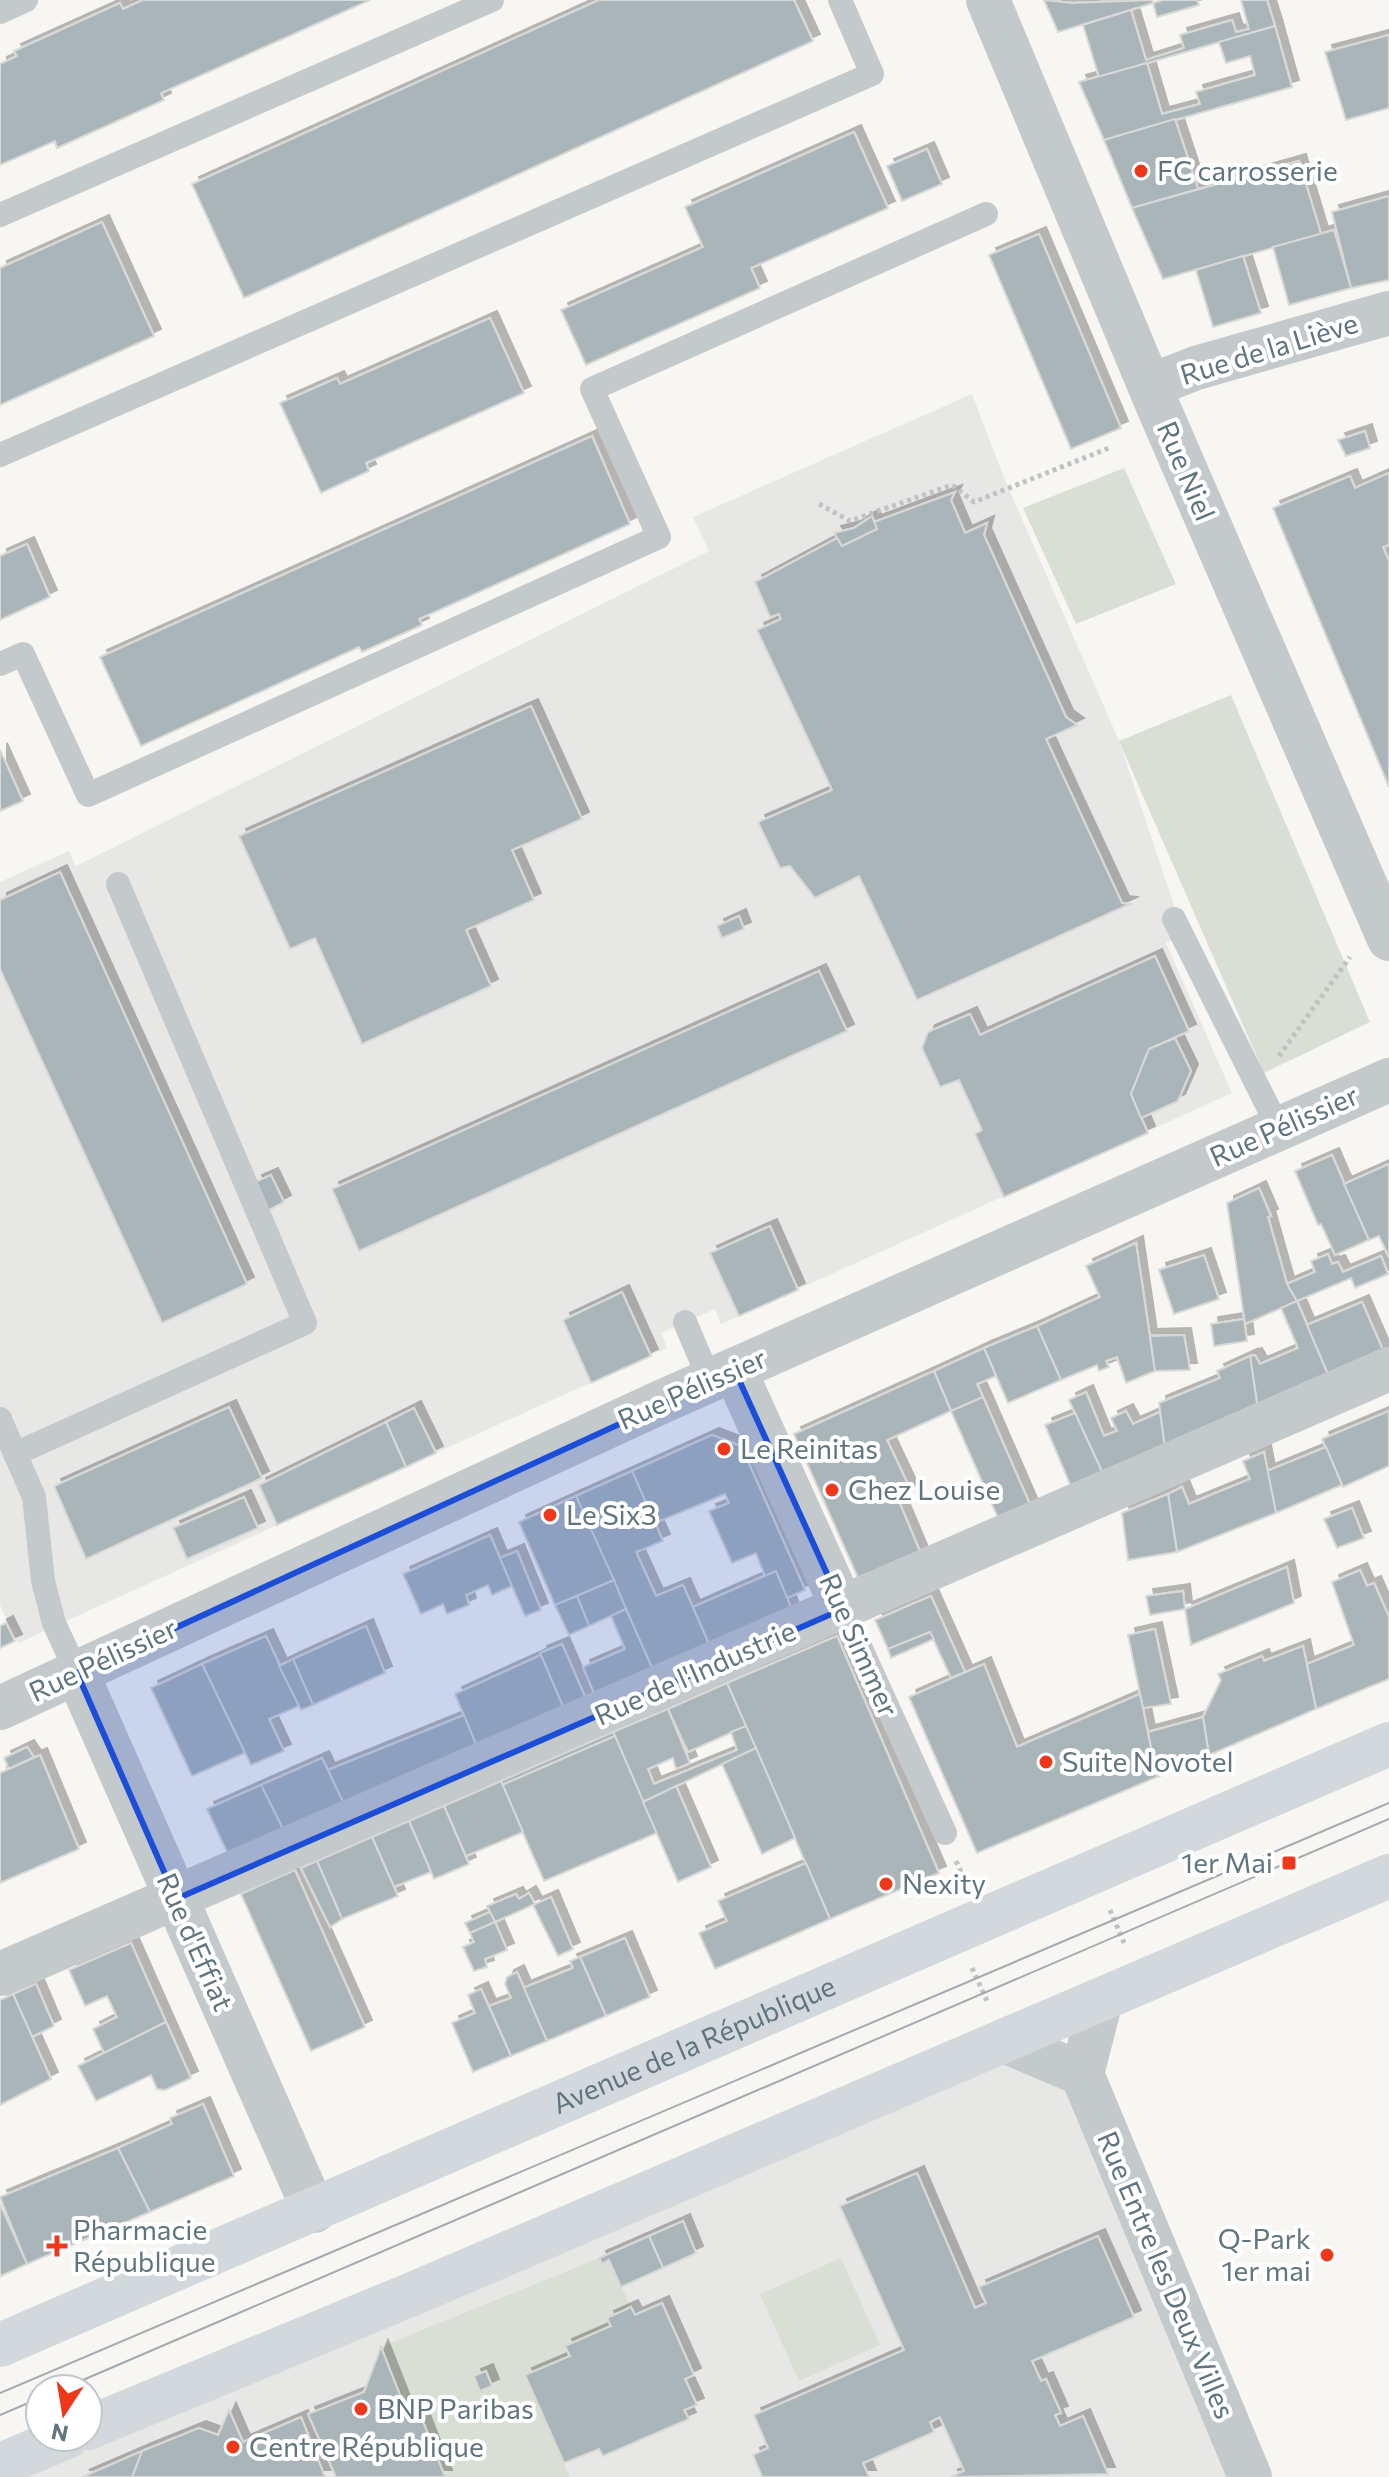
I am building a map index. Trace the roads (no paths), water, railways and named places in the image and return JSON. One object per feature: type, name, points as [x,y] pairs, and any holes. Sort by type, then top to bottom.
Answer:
[{"type":"main road","name":"Avenue de la République","points":[[0,2345],[1389,1744]]},
{"type":"main road","points":[[104,2421],[1389,1876]]},
{"type":"main road","points":[[0,2465],[29,2453]]},
{"type":"street","name":"Rue Niel","points":[[988,0],[1150,386],[1384,927]]},
{"type":"street","name":"Rue de la Liève","points":[[1150,386],[1196,368],[1389,313]]},
{"type":"street","name":"Rue Pélissier","points":[[0,1708],[392,1524],[1389,1080]]},
{"type":"street","name":"Rue de l'Industrie","points":[[0,1974],[1389,1369]]},
{"type":"street","name":"Rue Simmer","points":[[722,1376],[843,1609]]},
{"type":"street","name":"Rue d'Effiat","points":[[77,1673],[314,2211]]},
{"type":"street","points":[[1004,2041],[1082,2074],[1101,2000]]},
{"type":"street","name":"Rue Entre les Deux Villes","points":[[1082,2074],[1250,2477]]},
{"type":"lane","points":[[0,12],[26,0]]},
{"type":"lane","points":[[0,215],[492,0]]},
{"type":"lane","points":[[0,455],[872,74],[840,0]]},
{"type":"lane","points":[[0,664],[23,654],[88,795],[659,537],[592,389],[986,214]]},
{"type":"lane","points":[[15,1454],[305,1323],[118,884]]},
{"type":"lane","points":[[1174,919],[1278,1127]]},
{"type":"lane","points":[[685,1322],[722,1376]]},
{"type":"lane","points":[[0,1419],[34,1497],[43,1581],[54,1623],[77,1673]]},
{"type":"lane","name":"Rue Simmer","points":[[843,1609],[945,1833]]},
{"type":"tram line","points":[[0,2393],[1389,1803]]},
{"type":"tram line","points":[[99,2373],[1389,1819]]},
{"type":"tram line","points":[[0,2415],[24,2405]]},
{"type":"place","name":"FC carrosserie","points":[[1141,171]]},
{"type":"place","name":"Le Reinitas","points":[[724,1449]]},
{"type":"place","name":"Chez Louise","points":[[832,1490]]},
{"type":"place","name":"Le Six3","points":[[550,1515]]},
{"type":"place","name":"Suite Novotel","points":[[1046,1762]]},
{"type":"place","name":"1er Mai","points":[[1289,1863]]},
{"type":"place","name":"Nexity","points":[[886,1884]]},
{"type":"place","name":"Pharmacie République","points":[[57,2246]]},
{"type":"place","name":"Q-Park 1er mai","points":[[1327,2255]]},
{"type":"place","name":"BNP Paribas","points":[[361,2409]]},
{"type":"place","name":"Centre République","points":[[233,2447]]}]
